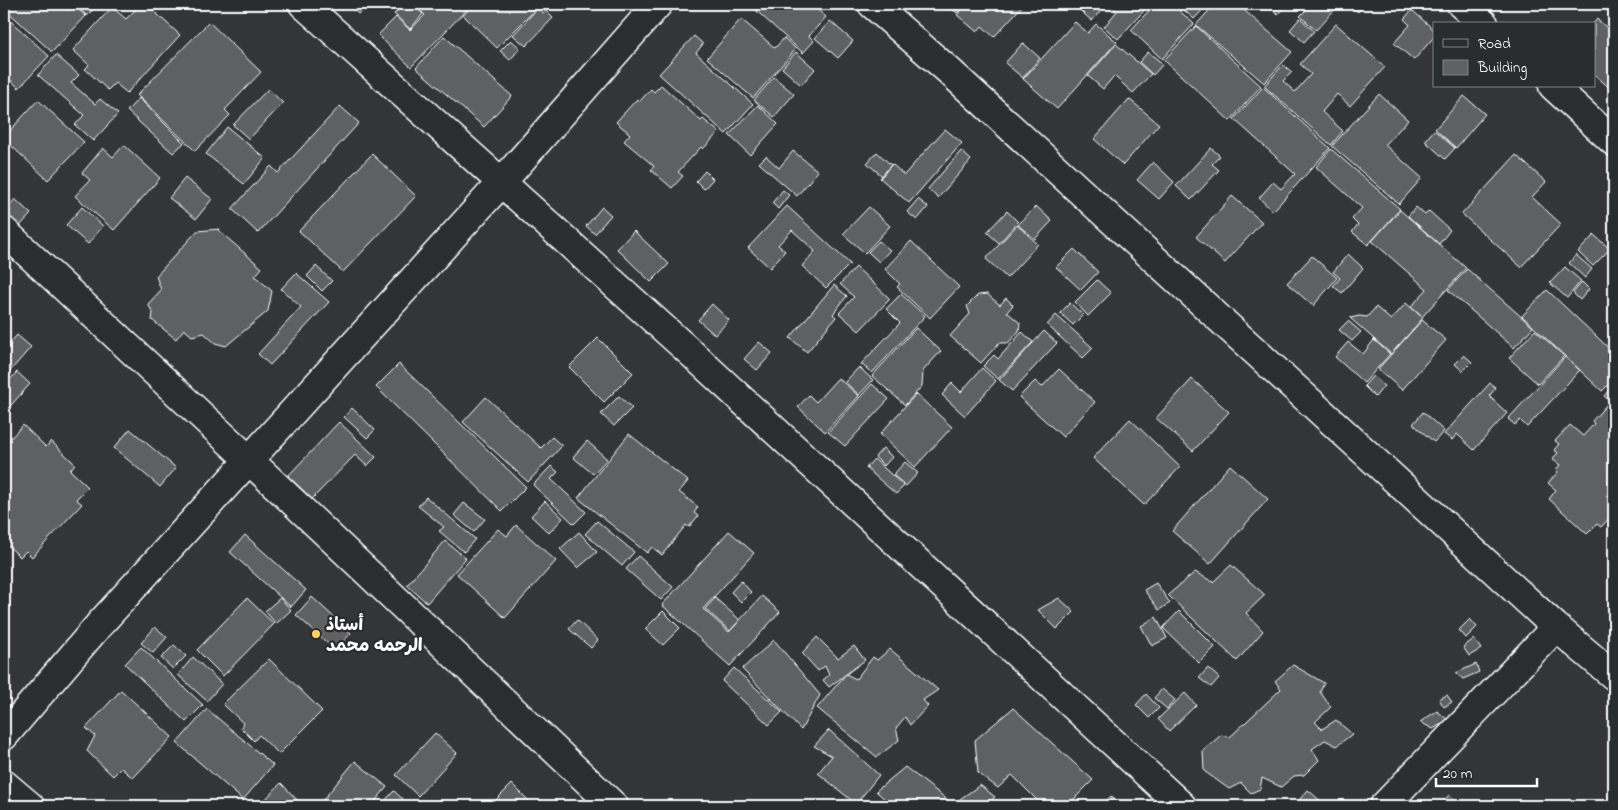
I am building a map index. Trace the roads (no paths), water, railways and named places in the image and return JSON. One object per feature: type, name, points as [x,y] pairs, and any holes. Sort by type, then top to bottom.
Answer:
[{"type":"street","points":[[303,4],[719,379],[1182,806]]},
{"type":"street","points":[[4,736],[98,626],[501,183],[658,4]]},
{"type":"street","points":[[872,4],[948,70],[1556,627],[1614,676]]},
{"type":"street","points":[[1462,4],[1482,22]]},
{"type":"street","points":[[1555,88],[1614,142]]},
{"type":"street","points":[[4,231],[614,806]]},
{"type":"street","points":[[1384,806],[1556,627]]},
{"type":"street","points":[[4,784],[30,806]]},
{"type":"place","name":"أستاذ الرحمه محمد","points":[[316,634]]}]
